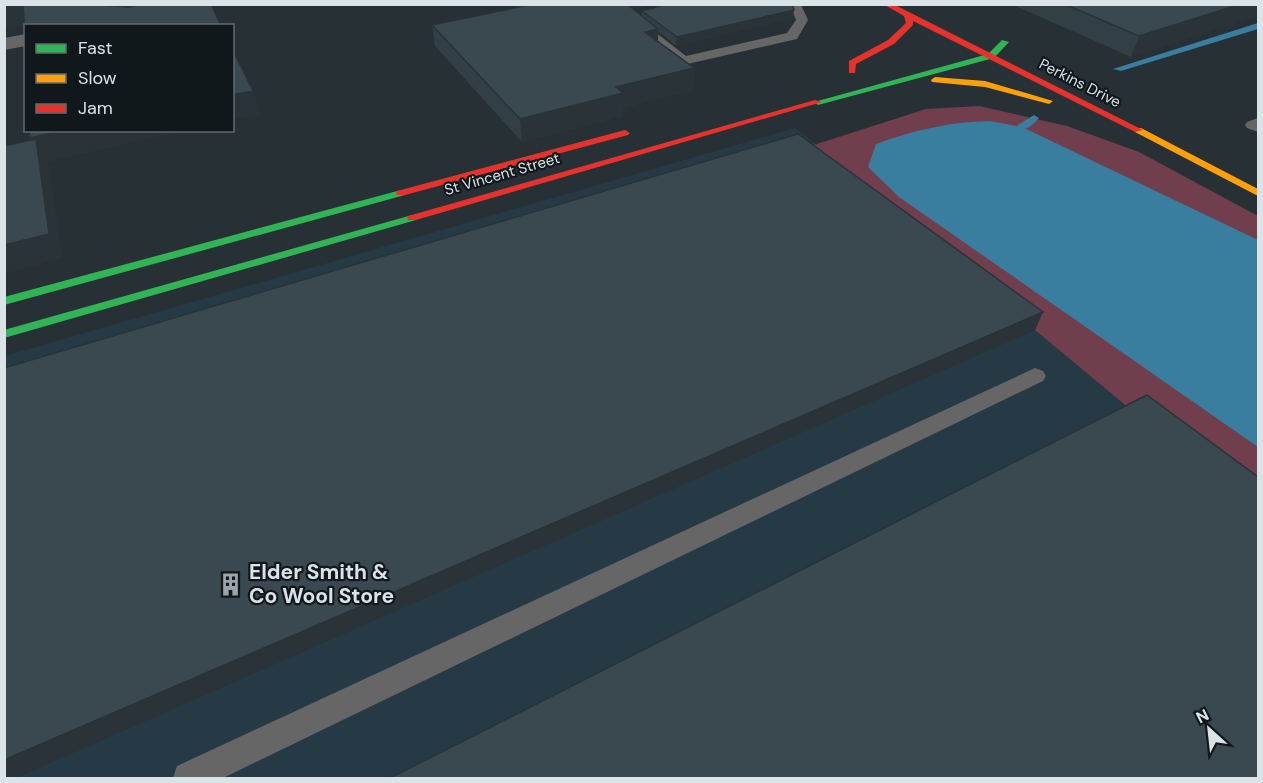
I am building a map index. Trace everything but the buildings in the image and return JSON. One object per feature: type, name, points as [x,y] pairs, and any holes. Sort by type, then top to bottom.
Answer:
[{"type":"main road","name":"Perkins Drive","points":[[886,4],[1258,193]]},
{"type":"main road","points":[[883,63],[846,73],[852,63],[885,45],[906,30],[910,23],[908,16]]},
{"type":"main road","name":"Perkins Drive","points":[[988,34],[1020,49]]},
{"type":"main road","points":[[942,48],[963,43],[1005,42]]},
{"type":"main road","points":[[991,56],[1005,42]]},
{"type":"main road","name":"St Vincent Street","points":[[4,334],[887,82],[991,56]]},
{"type":"main road","points":[[887,82],[948,79],[985,84],[1128,125]]},
{"type":"main road","name":"St Vincent Street","points":[[4,301],[639,129]]},
{"type":"street","points":[[4,44],[24,40]]},
{"type":"lane","points":[[611,4],[633,15],[682,61],[792,36],[802,20],[797,8],[789,4]]},
{"type":"lane","points":[[189,778],[1035,375]]},
{"type":"shaded area","points":[[979,106],[1067,126],[1139,152],[1258,216],[1258,507],[1136,414],[1035,330],[795,151],[926,109]]},
{"type":"shaded area","points":[[795,128],[1258,484],[1258,778],[5,778],[5,356]]},
{"type":"water","points":[[990,121],[1022,127],[1258,240],[1258,447],[899,197],[868,167],[876,144],[932,128]]},
{"type":"waterway","points":[[1118,69],[1258,26]]},
{"type":"waterway","points":[[1022,127],[1034,118]]},
{"type":"traffic: fast","points":[[818,102],[991,56],[1005,42]]},
{"type":"traffic: fast","points":[[4,301],[401,193]]},
{"type":"traffic: fast","points":[[4,334],[412,218]]},
{"type":"traffic: slow","points":[[935,80],[985,84],[1049,101]]},
{"type":"traffic: slow","points":[[1138,130],[1258,193]]},
{"type":"traffic: jam","points":[[886,4],[1138,130]]},
{"type":"traffic: jam","points":[[852,71],[852,63],[891,42],[910,23],[908,16]]},
{"type":"traffic: jam","points":[[412,218],[818,102]]},
{"type":"traffic: jam","points":[[401,193],[625,133]]},
{"type":"place","name":"Elder Smith & Co Wool Store","points":[[231,584]]}]
